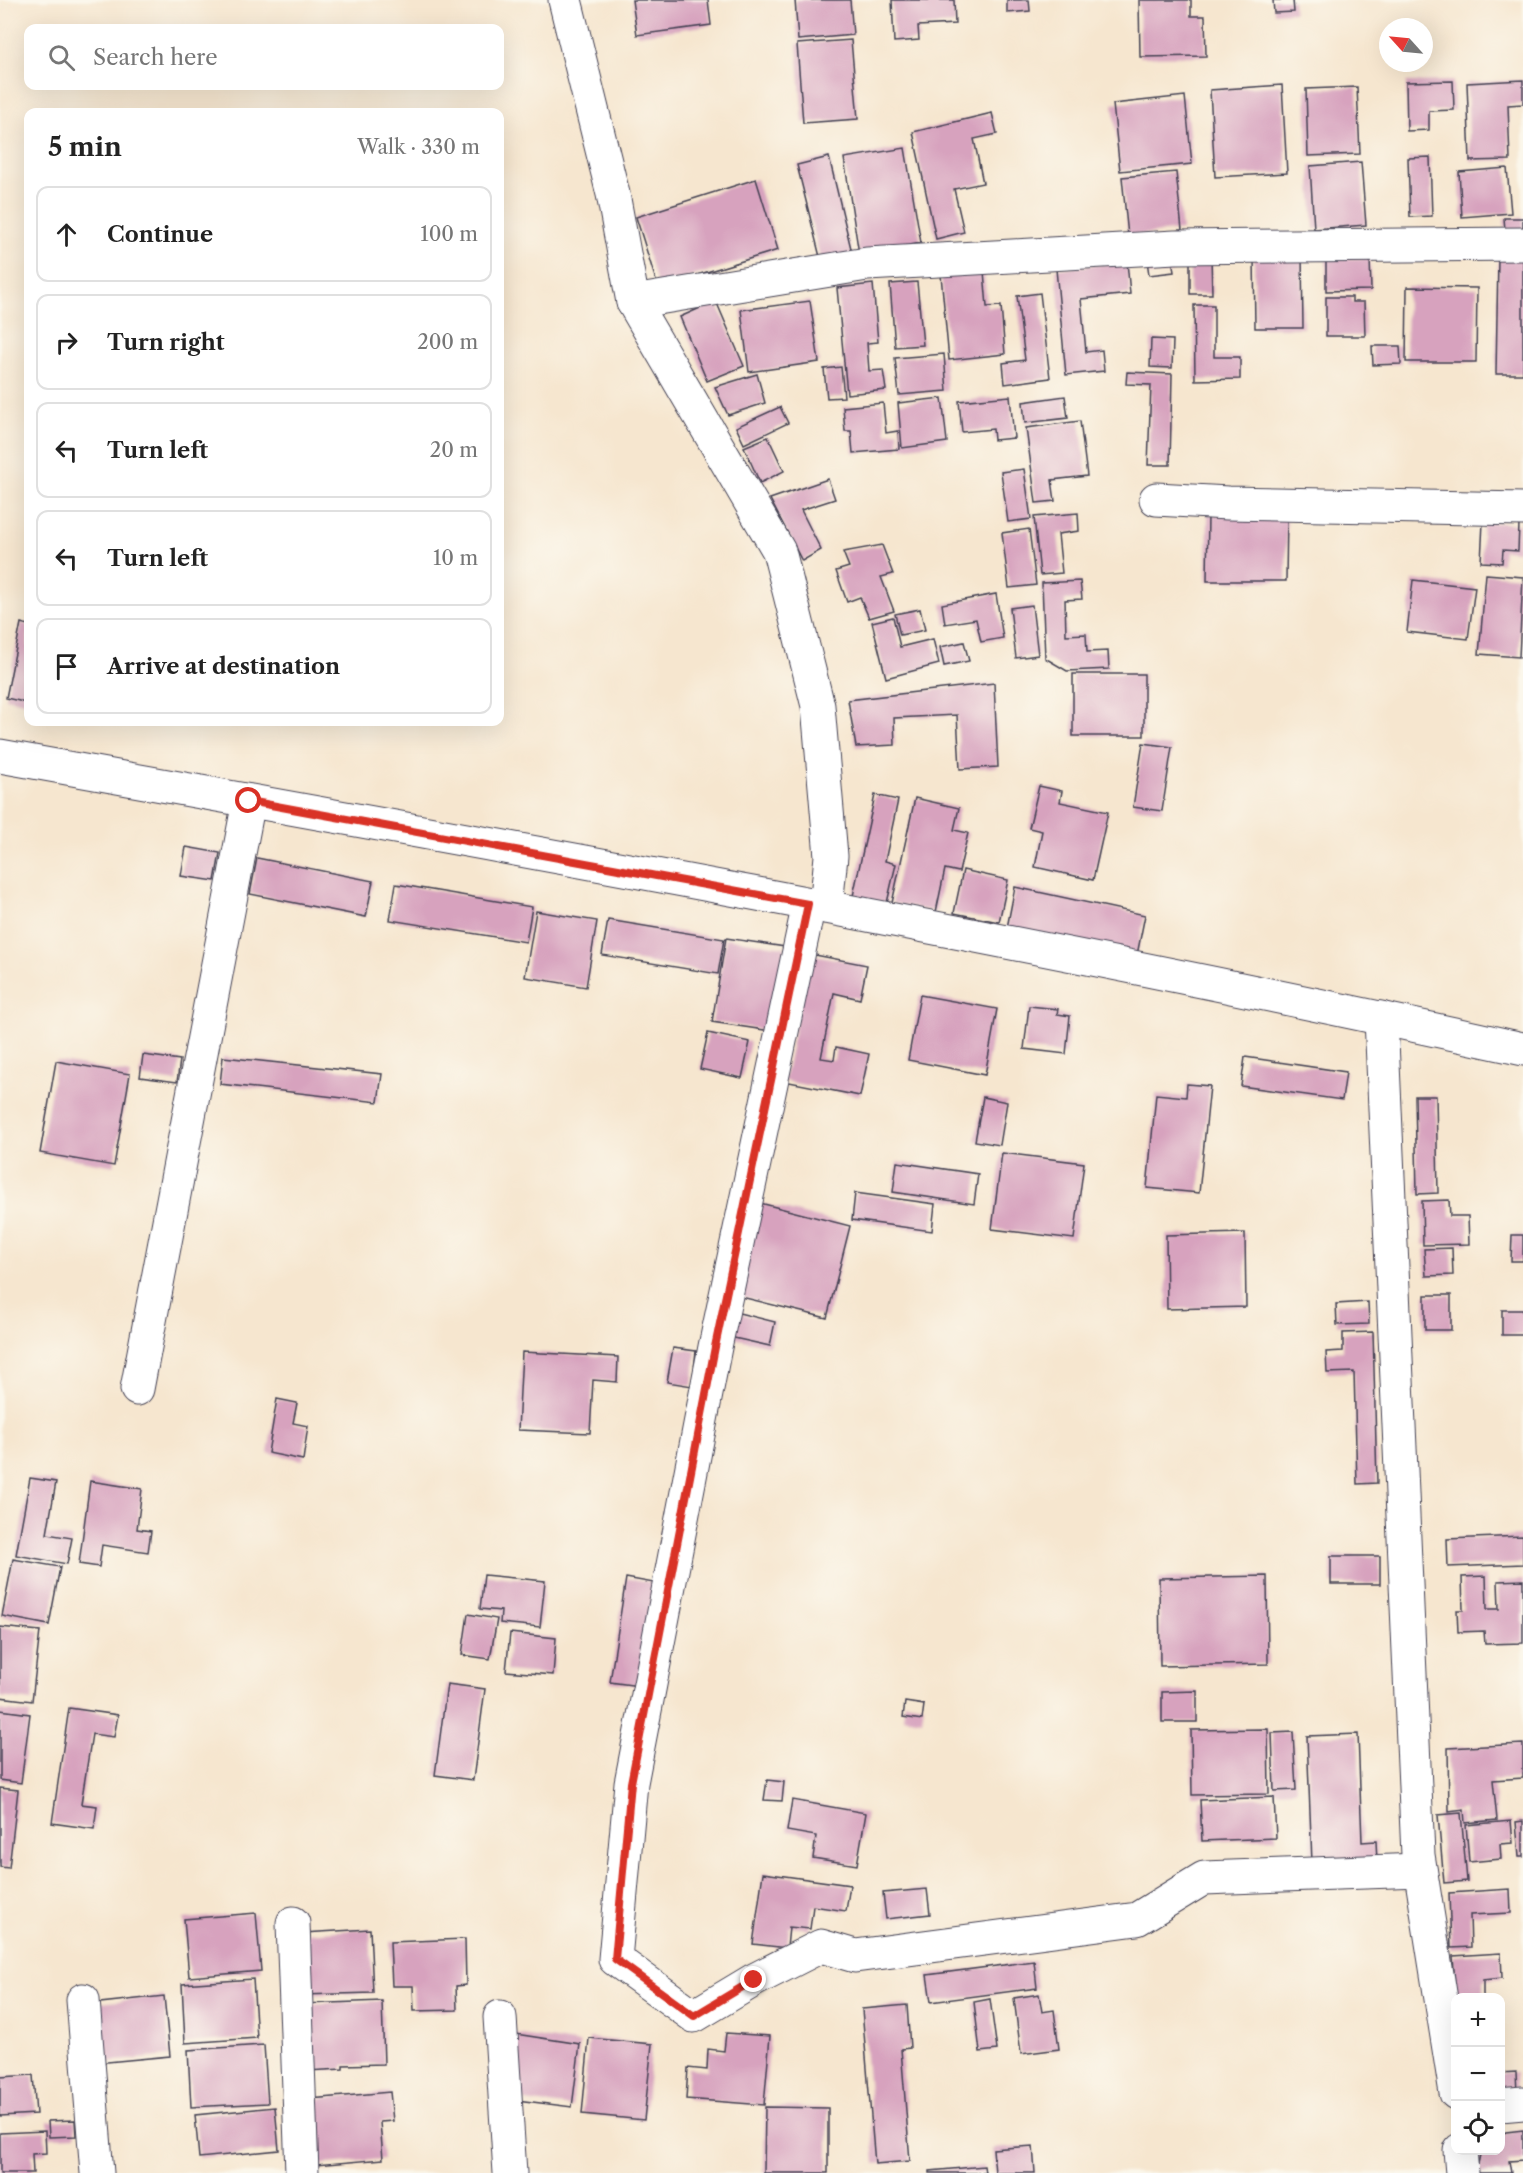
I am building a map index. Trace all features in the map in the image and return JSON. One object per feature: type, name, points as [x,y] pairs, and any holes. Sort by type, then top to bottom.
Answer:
[{"type":"street","points":[[565,0],[613,194],[633,302],[779,551],[818,706],[831,856],[817,905],[715,1347],[631,1783],[615,1959],[694,2016],[754,1980],[821,1946],[855,1956],[1137,1919],[1204,1878],[1420,1870]]},
{"type":"street","points":[[633,302],[867,264],[1175,247],[1523,244]]},
{"type":"street","points":[[1156,498],[1228,503],[1523,510]]},
{"type":"street","points":[[0,756],[817,905],[1381,1018],[1523,1049]]},
{"type":"street","points":[[137,1389],[249,801]]},
{"type":"street","points":[[1381,1018],[1418,1855],[1451,2068]]},
{"type":"street","points":[[292,1923],[302,2173]]},
{"type":"street","points":[[83,2000],[97,2173]]},
{"type":"street","points":[[500,2017],[510,2173]]},
{"type":"street","points":[[1505,2105],[1523,2103]]},
{"type":"street","points":[[1460,2155],[1462,2173]]},
{"type":"building","points":[[632,0],[708,0],[711,25],[637,35]]},
{"type":"building","points":[[795,0],[850,0],[853,35],[798,40]]},
{"type":"building","points":[[892,0],[954,0],[955,24],[918,26],[919,40],[894,42]]},
{"type":"building","points":[[1007,0],[1029,0],[1030,11],[1007,13]]},
{"type":"building","points":[[1139,0],[1191,0],[1191,16],[1205,16],[1206,56],[1140,57]]},
{"type":"building","points":[[1273,0],[1293,0],[1294,12],[1274,13]]},
{"type":"building","points":[[851,40],[858,119],[803,123],[797,44]]},
{"type":"building","points":[[1523,80],[1523,104],[1508,105],[1510,160],[1470,161],[1467,83]]},
{"type":"building","points":[[1453,81],[1454,110],[1429,111],[1429,130],[1407,131],[1406,82]]},
{"type":"building","points":[[1282,85],[1287,173],[1215,177],[1210,90]]},
{"type":"building","points":[[1357,87],[1360,154],[1308,156],[1306,89]]},
{"type":"building","points":[[1185,96],[1192,164],[1120,171],[1113,104]]},
{"type":"building","points":[[992,113],[997,134],[974,139],[983,183],[954,189],[964,232],[936,239],[913,132]]},
{"type":"building","points":[[905,148],[921,243],[859,254],[844,158]]},
{"type":"building","points":[[829,157],[853,257],[822,265],[797,165]]},
{"type":"building","points":[[1430,157],[1432,216],[1410,217],[1408,158]]},
{"type":"building","points":[[1361,162],[1366,225],[1314,229],[1310,166]]},
{"type":"building","points":[[1507,168],[1511,213],[1462,217],[1459,172]]},
{"type":"building","points":[[1176,172],[1182,230],[1128,236],[1122,177]]},
{"type":"building","points":[[756,179],[778,250],[658,287],[636,217]]},
{"type":"building","points":[[1504,218],[1523,218],[1523,230],[1505,230]]},
{"type":"building","points":[[1302,255],[1303,328],[1255,328],[1254,256]]},
{"type":"building","points":[[1190,257],[1211,257],[1212,294],[1190,294]]},
{"type":"building","points":[[1498,257],[1523,258],[1523,374],[1496,374]]},
{"type":"building","points":[[1172,258],[1174,272],[1149,275],[1147,260]]},
{"type":"building","points":[[1370,258],[1371,290],[1326,291],[1326,259]]},
{"type":"building","points":[[1127,262],[1130,294],[1081,299],[1086,352],[1102,350],[1104,371],[1066,375],[1056,269]]},
{"type":"building","points":[[984,271],[987,307],[1001,306],[1005,354],[949,360],[941,275]]},
{"type":"building","points":[[917,282],[923,345],[895,347],[890,284]]},
{"type":"building","points":[[873,284],[878,342],[867,343],[869,371],[883,370],[886,390],[847,394],[837,288]]},
{"type":"building","points":[[1407,287],[1477,288],[1476,362],[1406,362]]},
{"type":"building","points":[[1040,293],[1050,378],[1005,384],[1003,363],[1025,360],[1017,296]]},
{"type":"building","points":[[1326,297],[1352,297],[1352,302],[1364,302],[1365,336],[1326,336]]},
{"type":"building","points":[[716,301],[744,366],[707,381],[680,317]]},
{"type":"building","points":[[810,301],[819,362],[749,372],[741,310]]},
{"type":"building","points":[[1194,305],[1214,305],[1214,357],[1240,357],[1240,379],[1195,380]]},
{"type":"building","points":[[1151,339],[1173,340],[1172,368],[1150,367]]},
{"type":"building","points":[[1372,346],[1400,346],[1401,364],[1373,365]]},
{"type":"building","points":[[944,354],[947,391],[899,395],[895,358]]},
{"type":"building","points":[[841,367],[844,397],[827,398],[824,369]]},
{"type":"building","points":[[1127,372],[1172,374],[1170,465],[1148,465],[1151,385],[1126,384]]},
{"type":"building","points":[[757,374],[765,403],[728,415],[715,387]]},
{"type":"building","points":[[1010,396],[1014,438],[994,440],[993,429],[962,432],[959,401]]},
{"type":"building","points":[[1065,396],[1068,418],[1025,423],[1023,402]]},
{"type":"building","points":[[942,398],[947,442],[902,448],[898,403]]},
{"type":"building","points":[[883,403],[886,433],[898,431],[899,449],[853,453],[851,431],[845,431],[843,407]]},
{"type":"building","points":[[780,407],[788,423],[744,444],[736,427]]},
{"type":"building","points":[[1080,421],[1087,476],[1052,480],[1055,501],[1036,503],[1026,428]]},
{"type":"building","points":[[768,437],[784,471],[760,483],[744,447]]},
{"type":"building","points":[[1024,469],[1031,519],[1008,522],[1001,472]]},
{"type":"building","points":[[828,479],[835,499],[801,510],[821,550],[802,561],[770,499]]},
{"type":"building","points":[[1078,513],[1079,531],[1058,534],[1062,573],[1040,575],[1034,517]]},
{"type":"building","points":[[1208,514],[1287,514],[1286,581],[1207,581]]},
{"type":"building","points":[[1483,522],[1519,524],[1518,551],[1503,550],[1502,563],[1481,562]]},
{"type":"building","points":[[1029,529],[1036,585],[1009,588],[1002,533]]},
{"type":"building","points":[[882,545],[893,574],[881,577],[894,611],[869,618],[860,597],[847,602],[836,571],[849,567],[843,552]]},
{"type":"building","points":[[1486,574],[1523,577],[1519,657],[1479,654]]},
{"type":"building","points":[[1413,580],[1475,587],[1468,639],[1407,632]]},
{"type":"building","points":[[1080,581],[1082,599],[1065,600],[1066,635],[1086,634],[1087,652],[1108,651],[1109,669],[1067,671],[1045,658],[1042,583]]},
{"type":"building","points":[[996,594],[1003,638],[981,642],[976,619],[945,624],[942,604]]},
{"type":"building","points":[[1032,605],[1038,655],[1016,658],[1010,608]]},
{"type":"building","points":[[920,609],[925,630],[900,635],[895,614]]},
{"type":"building","points":[[893,617],[900,647],[933,639],[939,664],[886,678],[872,622]]},
{"type":"building","points":[[21,623],[24,624],[24,702],[6,698]]},
{"type":"building","points":[[964,642],[969,661],[944,666],[940,647]]},
{"type":"building","points":[[1073,674],[1144,674],[1144,736],[1073,736]]},
{"type":"building","points":[[994,683],[998,767],[960,769],[957,715],[894,718],[895,745],[856,747],[848,700]]},
{"type":"building","points":[[1143,743],[1172,747],[1162,811],[1133,807]]},
{"type":"building","points":[[1039,786],[1062,791],[1060,802],[1108,812],[1093,880],[1035,867],[1042,831],[1029,828]]},
{"type":"building","points":[[875,795],[898,800],[885,861],[896,864],[887,903],[853,896]]},
{"type":"building","points":[[915,798],[959,808],[954,830],[968,833],[959,872],[945,869],[936,912],[892,903]]},
{"type":"building","points":[[186,847],[220,853],[215,881],[181,876]]},
{"type":"building","points":[[257,858],[373,881],[366,917],[250,894]]},
{"type":"building","points":[[963,870],[1008,880],[999,922],[954,913]]},
{"type":"building","points":[[396,884],[532,907],[526,942],[390,920]]},
{"type":"building","points":[[1015,887],[1145,915],[1137,955],[1007,928]]},
{"type":"building","points":[[536,911],[597,921],[586,987],[525,977]]},
{"type":"building","points":[[608,920],[724,939],[718,974],[602,955]]},
{"type":"building","points":[[726,938],[785,947],[771,1031],[712,1022]]},
{"type":"building","points":[[810,954],[867,965],[860,999],[834,993],[821,1058],[834,1060],[836,1047],[869,1054],[860,1096],[784,1081]]},
{"type":"building","points":[[920,995],[997,1009],[985,1075],[908,1060]]},
{"type":"building","points":[[1029,1006],[1058,1009],[1057,1014],[1070,1016],[1066,1054],[1024,1049]]},
{"type":"building","points":[[708,1033],[750,1042],[742,1078],[700,1069]]},
{"type":"building","points":[[143,1055],[180,1060],[177,1082],[140,1077]]},
{"type":"building","points":[[223,1057],[382,1074],[378,1102],[220,1084]]},
{"type":"building","points":[[1245,1057],[1346,1072],[1342,1100],[1241,1086]]},
{"type":"building","points":[[56,1061],[130,1074],[114,1166],[40,1153]]},
{"type":"building","points":[[1187,1084],[1210,1086],[1199,1193],[1147,1188],[1156,1094],[1186,1097]]},
{"type":"building","points":[[1415,1096],[1436,1096],[1438,1193],[1417,1194]]},
{"type":"building","points":[[983,1097],[1007,1102],[1000,1145],[975,1141]]},
{"type":"building","points":[[1002,1153],[1084,1163],[1074,1239],[992,1229]]},
{"type":"building","points":[[897,1162],[978,1174],[974,1204],[893,1192]]},
{"type":"building","points":[[855,1193],[935,1204],[932,1231],[852,1220]]},
{"type":"building","points":[[1449,1200],[1450,1216],[1468,1216],[1469,1244],[1423,1245],[1422,1201]]},
{"type":"building","points":[[760,1203],[850,1226],[827,1318],[737,1296]]},
{"type":"building","points":[[1245,1233],[1246,1307],[1167,1309],[1166,1235]]},
{"type":"building","points":[[1512,1235],[1523,1235],[1523,1261],[1511,1261]]},
{"type":"building","points":[[1452,1248],[1453,1275],[1426,1276],[1424,1249]]},
{"type":"building","points":[[1425,1295],[1451,1295],[1451,1330],[1425,1330]]},
{"type":"building","points":[[1368,1302],[1369,1324],[1337,1325],[1336,1304]]},
{"type":"building","points":[[1502,1310],[1523,1310],[1523,1335],[1502,1335]]},
{"type":"building","points":[[731,1311],[775,1322],[770,1346],[725,1336]]},
{"type":"building","points":[[1373,1332],[1377,1483],[1357,1484],[1354,1372],[1327,1373],[1326,1352],[1343,1351],[1343,1333]]},
{"type":"building","points":[[673,1348],[696,1351],[692,1386],[667,1382]]},
{"type":"building","points":[[522,1352],[618,1357],[617,1382],[593,1380],[590,1433],[518,1430]]},
{"type":"building","points":[[277,1399],[297,1403],[293,1423],[308,1426],[303,1460],[268,1453]]},
{"type":"building","points":[[30,1478],[56,1482],[47,1534],[72,1538],[67,1564],[16,1555]]},
{"type":"building","points":[[90,1481],[142,1489],[137,1529],[151,1531],[148,1552],[102,1545],[99,1567],[79,1564]]},
{"type":"building","points":[[1523,1536],[1523,1564],[1448,1567],[1447,1539]]},
{"type":"building","points":[[1331,1556],[1380,1556],[1380,1584],[1331,1584]]},
{"type":"building","points":[[13,1559],[60,1567],[49,1625],[2,1616]]},
{"type":"building","points":[[484,1575],[545,1581],[540,1627],[500,1623],[501,1611],[480,1609]]},
{"type":"building","points":[[1267,1576],[1268,1664],[1160,1666],[1159,1578]]},
{"type":"building","points":[[1486,1576],[1487,1609],[1499,1609],[1498,1581],[1523,1580],[1523,1643],[1485,1644],[1484,1631],[1458,1632],[1457,1610],[1463,1610],[1462,1577]]},
{"type":"building","points":[[626,1578],[654,1583],[639,1686],[610,1682]]},
{"type":"building","points":[[468,1614],[497,1619],[490,1659],[462,1655]]},
{"type":"building","points":[[0,1627],[40,1631],[32,1701],[0,1697]]},
{"type":"building","points":[[510,1633],[556,1638],[553,1675],[506,1671]]},
{"type":"building","points":[[447,1684],[485,1689],[473,1780],[435,1775]]},
{"type":"building","points":[[1197,1691],[1197,1722],[1162,1722],[1162,1692]]},
{"type":"building","points":[[905,1702],[924,1705],[922,1720],[903,1717]]},
{"type":"building","points":[[69,1708],[118,1715],[114,1737],[92,1734],[81,1804],[97,1806],[94,1829],[52,1823]]},
{"type":"building","points":[[0,1710],[30,1714],[21,1783],[0,1780]]},
{"type":"building","points":[[1268,1729],[1269,1794],[1192,1795],[1191,1730]]},
{"type":"building","points":[[1293,1732],[1296,1790],[1274,1791],[1272,1733]]},
{"type":"building","points":[[1358,1734],[1362,1842],[1376,1841],[1377,1861],[1312,1863],[1307,1736]]},
{"type":"building","points":[[1523,1744],[1523,1778],[1493,1780],[1497,1820],[1465,1823],[1464,1810],[1449,1812],[1448,1748]]},
{"type":"building","points":[[767,1780],[784,1782],[782,1801],[764,1800]]},
{"type":"building","points":[[0,1788],[18,1790],[9,1868],[0,1867]]},
{"type":"building","points":[[1274,1797],[1276,1838],[1202,1841],[1200,1800]]},
{"type":"building","points":[[792,1800],[866,1813],[857,1865],[813,1858],[816,1836],[787,1831]]},
{"type":"building","points":[[1461,1813],[1467,1881],[1444,1883],[1438,1815]]},
{"type":"building","points":[[1511,1821],[1513,1843],[1500,1844],[1501,1859],[1469,1862],[1466,1825]]},
{"type":"building","points":[[1523,1821],[1523,1857],[1519,1857],[1516,1822]]},
{"type":"building","points":[[763,1873],[850,1885],[846,1911],[813,1906],[810,1929],[789,1927],[787,1948],[753,1944]]},
{"type":"building","points":[[927,1889],[930,1914],[886,1919],[883,1893]]},
{"type":"building","points":[[1510,1889],[1511,1913],[1470,1915],[1471,1947],[1451,1948],[1449,1893]]},
{"type":"building","points":[[256,1913],[261,1971],[189,1977],[184,1919]]},
{"type":"building","points":[[370,1929],[373,1993],[301,1995],[303,1933]]},
{"type":"building","points":[[465,1939],[466,1985],[456,1986],[457,2010],[414,2011],[413,1986],[392,1986],[390,1942]]},
{"type":"building","points":[[1501,1953],[1502,1978],[1483,1980],[1483,1993],[1456,1993],[1453,1956]]},
{"type":"building","points":[[1034,1961],[1037,1988],[931,2002],[927,1975]]},
{"type":"building","points":[[253,1979],[257,2038],[185,2043],[182,1984]]},
{"type":"building","points":[[1039,1994],[1042,2012],[1054,2010],[1059,2049],[1021,2054],[1014,1998]]},
{"type":"building","points":[[164,1996],[170,2056],[97,2063],[91,2004]]},
{"type":"building","points":[[990,1999],[997,2050],[980,2052],[974,2002]]},
{"type":"building","points":[[382,2001],[384,2064],[343,2065],[343,2069],[306,2071],[304,2004]]},
{"type":"building","points":[[907,2005],[910,2048],[901,2049],[910,2161],[875,2164],[862,2009]]},
{"type":"building","points":[[509,2033],[580,2044],[572,2107],[509,2099]]},
{"type":"building","points":[[726,2033],[770,2036],[764,2105],[686,2099],[688,2068],[707,2070],[708,2049],[724,2051]]},
{"type":"building","points":[[589,2038],[652,2044],[644,2120],[582,2114]]},
{"type":"building","points":[[264,2045],[268,2103],[191,2107],[188,2050]]},
{"type":"building","points":[[1516,2072],[1517,2094],[1505,2095],[1505,2073]]},
{"type":"building","points":[[33,2075],[36,2114],[0,2116],[0,2077]]},
{"type":"building","points":[[390,2092],[393,2121],[380,2122],[383,2159],[316,2165],[310,2099]]},
{"type":"building","points":[[275,2107],[279,2150],[199,2158],[195,2115]]},
{"type":"building","points":[[765,2107],[828,2108],[828,2173],[764,2173]]},
{"type":"building","points":[[75,2120],[76,2136],[49,2137],[48,2121]]},
{"type":"building","points":[[1523,2130],[1523,2160],[1509,2161],[1511,2173],[1476,2173],[1480,2155],[1505,2155],[1506,2132]]},
{"type":"building","points":[[45,2131],[46,2153],[32,2154],[33,2173],[0,2173],[0,2133]]},
{"type":"building","points":[[1033,2146],[1035,2173],[995,2173],[993,2149]]},
{"type":"building","points":[[984,2166],[985,2173],[930,2173],[930,2171]]},
{"type":"route","points":[[249,801],[808,904],[715,1347],[631,1783],[615,1959],[694,2016],[754,1980]]}]
